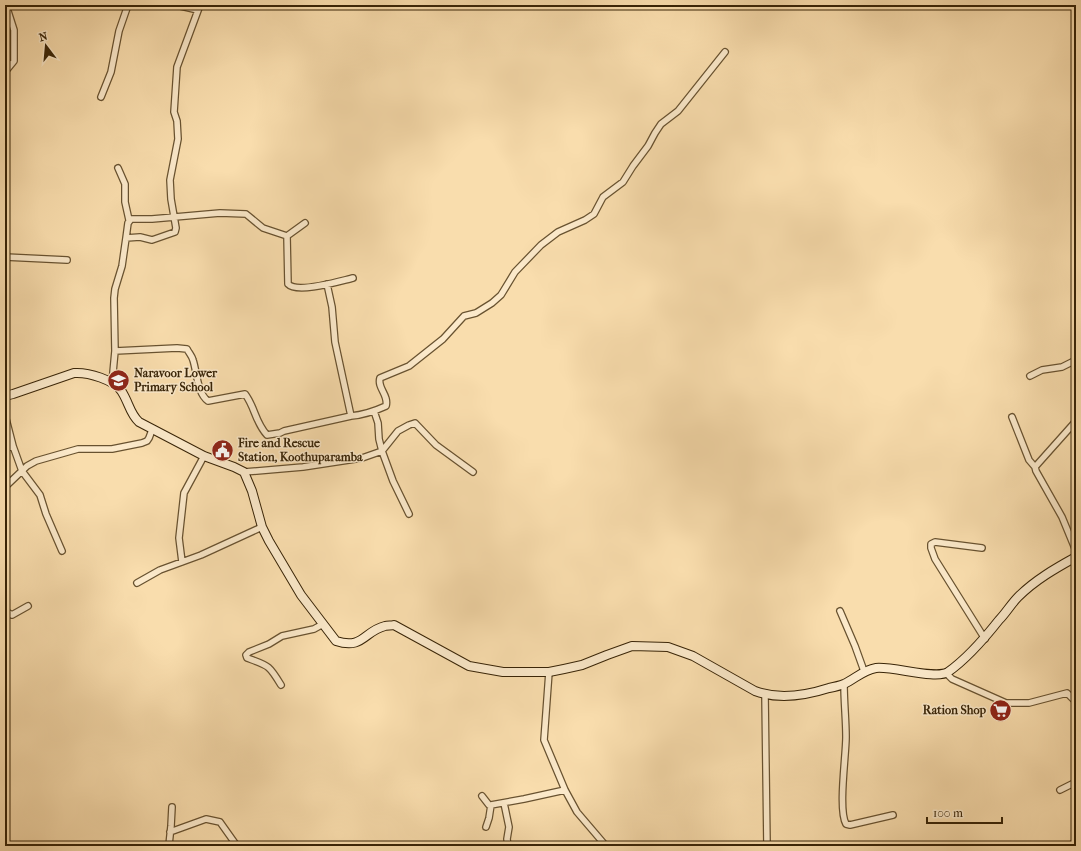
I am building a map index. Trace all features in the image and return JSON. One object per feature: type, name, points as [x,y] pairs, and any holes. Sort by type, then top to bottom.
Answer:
[{"type":"main road","points":[[5,396],[74,373],[92,374],[118,386],[133,416],[139,422],[204,456],[244,472],[252,491],[262,527],[301,595],[336,641],[351,644],[384,626],[394,625],[469,666],[479,669],[503,672],[549,672],[582,665],[632,646],[668,647],[693,656],[755,691],[765,694],[788,696],[811,694],[844,684],[864,671],[876,668],[936,674],[946,673],[962,661],[985,639],[1019,596],[1049,572],[1076,557]]},
{"type":"street","points":[[5,72],[14,61],[14,30],[6,5]]},
{"type":"street","points":[[101,97],[111,72],[119,31],[128,5]]},
{"type":"street","points":[[126,238],[140,237],[152,240],[175,232],[176,226],[171,199],[170,180],[178,139],[174,112],[177,67],[199,8],[176,5]]},
{"type":"street","points":[[115,351],[177,348],[187,349],[192,358],[205,399],[208,401],[213,401],[244,394],[251,404],[259,426],[267,435],[280,433],[284,430],[358,415],[386,406],[387,400],[379,381],[380,378],[409,366],[443,339],[464,316],[476,313],[492,303],[501,295],[515,272],[541,245],[558,232],[585,220],[594,214],[603,197],[623,182],[632,166],[648,146],[661,124],[678,111],[724,52]]},
{"type":"street","points":[[112,383],[115,351],[114,289],[122,266],[129,220],[125,202],[125,184],[118,168]]},
{"type":"street","points":[[129,220],[220,213],[246,214],[263,228],[287,236]]},
{"type":"street","points":[[287,236],[305,223]]},
{"type":"street","points":[[287,236],[288,284],[290,286],[298,288],[328,284],[353,278]]},
{"type":"street","points":[[5,258],[67,260]]},
{"type":"street","points":[[328,284],[332,307],[335,342],[351,416]]},
{"type":"street","points":[[1030,376],[1042,370],[1062,367],[1076,360]]},
{"type":"street","points":[[374,411],[378,423],[379,439],[382,451],[393,481],[409,514]]},
{"type":"street","points":[[5,415],[13,446],[22,471],[40,495],[46,514],[62,551]]},
{"type":"street","points":[[1012,417],[1029,460],[1035,467],[1062,517],[1076,551]]},
{"type":"street","points":[[1035,467],[1076,421]]},
{"type":"street","points":[[244,472],[303,467],[362,458],[382,451],[398,431],[415,423],[436,446],[473,472]]},
{"type":"street","points":[[5,487],[22,471],[36,461],[78,449],[112,449],[142,443],[147,441],[152,430]]},
{"type":"street","points":[[5,448],[13,446]]},
{"type":"street","points":[[182,562],[180,538],[184,493],[204,456]]},
{"type":"street","points":[[137,583],[160,570],[201,555],[262,527]]},
{"type":"street","points":[[982,548],[935,542],[932,544],[931,548],[935,559],[985,639]]},
{"type":"street","points":[[5,611],[12,614],[28,606]]},
{"type":"street","points":[[840,611],[864,671]]},
{"type":"street","points":[[281,685],[270,667],[247,658],[246,655],[249,652],[269,644],[282,636],[314,629],[323,624]]},
{"type":"street","points":[[549,672],[544,740],[565,790],[577,812],[606,846]]},
{"type":"street","points":[[946,673],[952,679],[1006,704],[1029,703],[1067,693],[1076,702]]},
{"type":"street","points":[[844,684],[846,737],[842,803],[843,819],[846,824],[850,824],[892,815]]},
{"type":"street","points":[[765,694],[767,846]]},
{"type":"street","points":[[1060,790],[1076,782]]},
{"type":"street","points":[[482,796],[491,805],[565,790]]},
{"type":"street","points":[[504,803],[509,827],[507,839],[508,846]]},
{"type":"street","points":[[486,827],[491,805]]},
{"type":"street","points":[[167,846],[169,845],[172,807]]},
{"type":"street","points":[[170,832],[206,819],[220,822],[237,846]]},
{"type":"street","points":[[1067,846],[1076,843]]},
{"type":"place","name":"Naravoor Lower Primary School","points":[[119,380]]},
{"type":"place","name":"Fire and Rescue Station, Koothuparamba","points":[[223,450]]},
{"type":"place","name":"Ration Shop","points":[[1001,710]]}]
